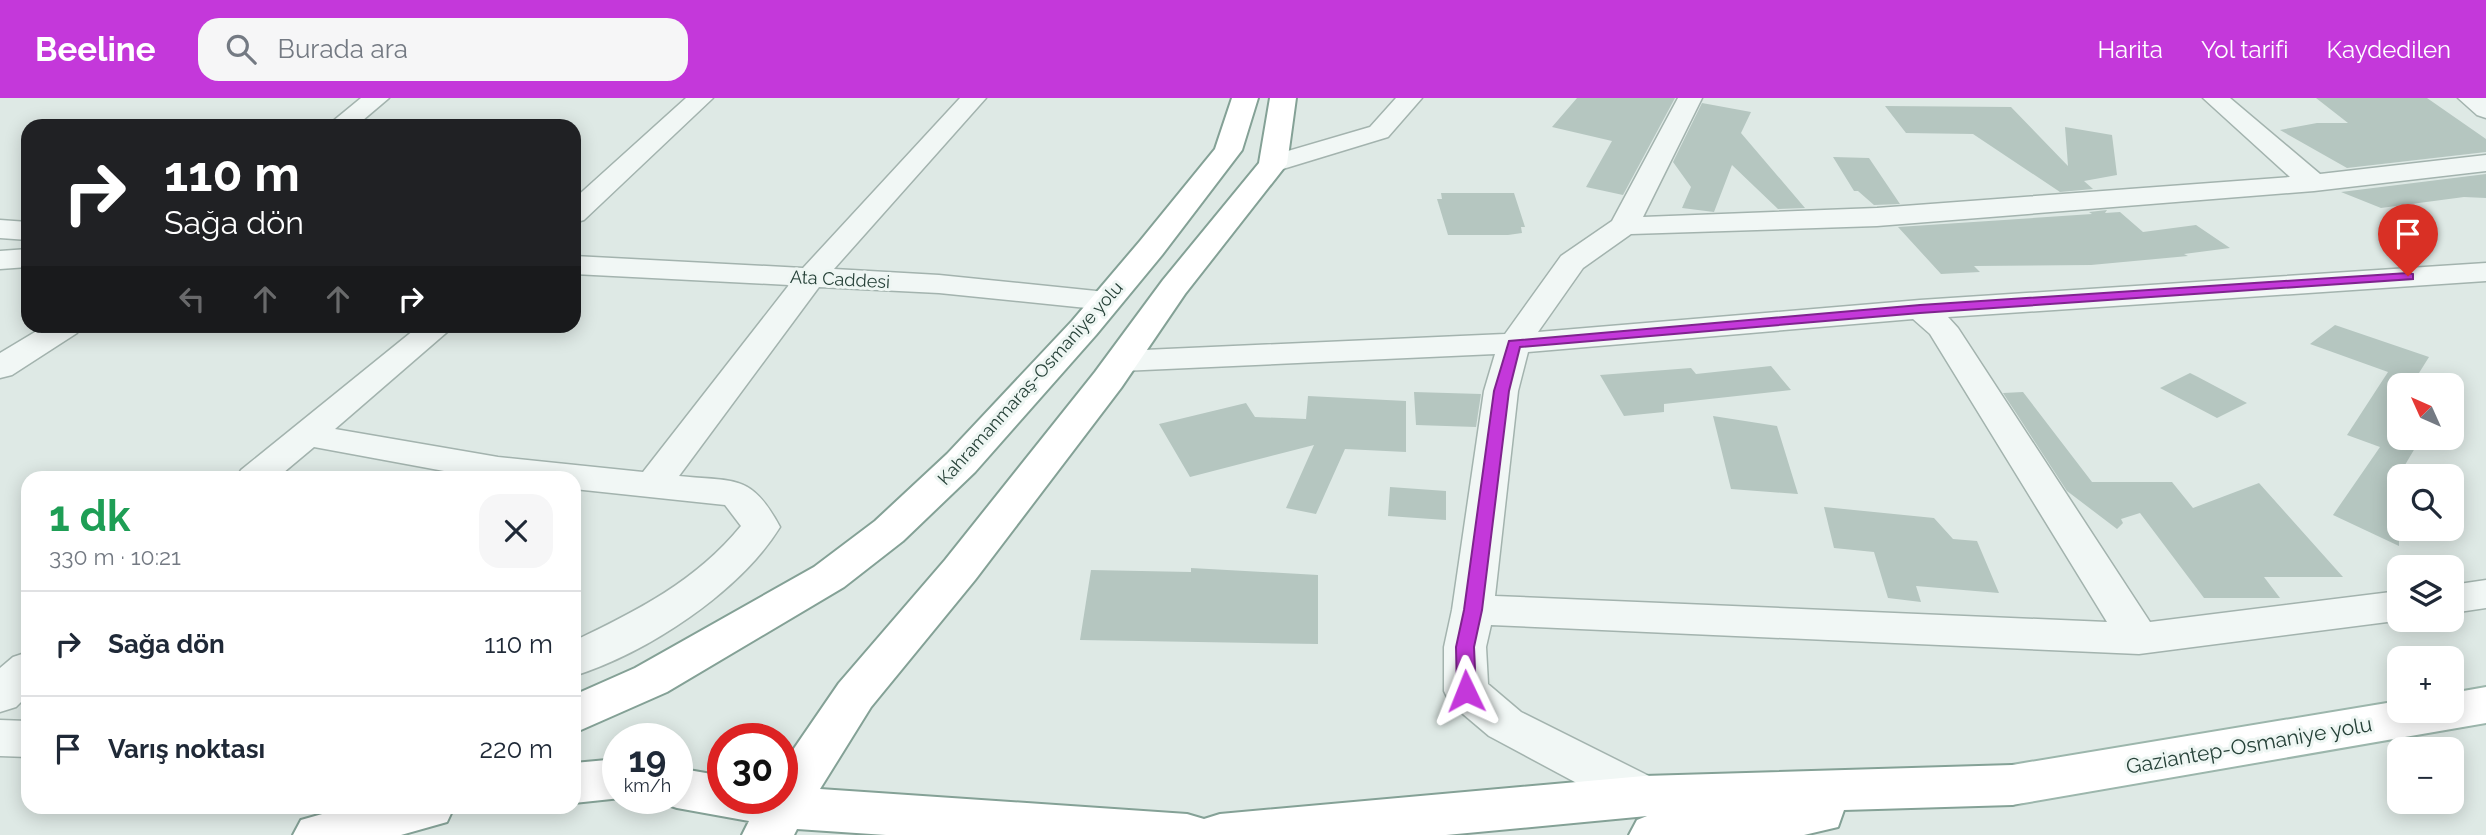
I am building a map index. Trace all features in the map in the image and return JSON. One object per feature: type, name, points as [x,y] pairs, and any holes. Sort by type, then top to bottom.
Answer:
[{"type":"main road","name":"Kahramanmaraş-Osmaniye yolu","points":[[581,712],[651,680],[830,577],[889,531],[961,463],[1106,301],[1228,150],[1245,98]]},
{"type":"main road","points":[[775,821],[855,695],[960,570],[1122,361],[1174,287],[1273,164],[1283,98]]},
{"type":"main road","name":"Gaziantep-Osmaniye yolu","points":[[1220,835],[1649,816],[2012,785],[2486,705]]},
{"type":"main road","points":[[581,782],[602,780]]},
{"type":"main road","points":[[310,835],[357,814]]},
{"type":"main road","points":[[319,835],[402,814]]},
{"type":"main road","points":[[775,821],[1187,835]]},
{"type":"street","points":[[349,119],[377,98]]},
{"type":"street","points":[[581,208],[701,98]]},
{"type":"street","points":[[651,486],[811,277],[974,98]]},
{"type":"street","points":[[1273,164],[1379,132],[1410,98]]},
{"type":"street","points":[[1649,816],[1504,724],[1466,691],[1465,647],[1473,610],[1501,391],[1514,344],[1572,262],[1624,226],[1690,98]]},
{"type":"street","points":[[2215,98],[2314,183]]},
{"type":"street","points":[[2470,98],[2486,110]]},
{"type":"street","points":[[1624,226],[1877,217],[2314,183],[2486,163]]},
{"type":"street","points":[[0,229],[21,230]]},
{"type":"street","points":[[0,260],[21,258]]},
{"type":"street","name":"Ata Caddesi","points":[[581,265],[939,284],[1106,301]]},
{"type":"street","points":[[1122,361],[1514,344],[1920,309],[2486,272]]},
{"type":"street","points":[[1920,309],[1942,328],[2139,639]]},
{"type":"street","points":[[0,368],[55,333]]},
{"type":"street","points":[[263,471],[430,333]]},
{"type":"street","points":[[309,435],[516,471]]},
{"type":"street","points":[[581,478],[736,494],[752,509],[761,527],[735,560],[660,618],[581,657]]},
{"type":"street","points":[[2464,597],[2486,594]]},
{"type":"street","points":[[1473,610],[1815,622],[2139,639],[2387,608]]},
{"type":"street","points":[[0,695],[21,675]]},
{"type":"street","points":[[0,738],[21,738]]},
{"type":"building","points":[[1577,98],[1675,98],[1623,195],[1586,187],[1612,141],[1552,127]]},
{"type":"building","points":[[2316,98],[2427,98],[2486,139],[2486,152],[2347,168],[2280,130],[2317,123],[2348,123]]},
{"type":"building","points":[[1702,103],[1751,112],[1741,133],[1805,208],[1778,209],[1732,165],[1714,212],[1682,208],[1691,187],[1673,162]]},
{"type":"building","points":[[1885,106],[2011,107],[2068,166],[2065,127],[2112,135],[2117,175],[2084,181],[2093,189],[2060,192],[1973,134],[1906,133]]},
{"type":"building","points":[[1833,157],[1869,158],[1900,204],[1874,205],[1858,191],[1854,191]]},
{"type":"building","points":[[2486,174],[2486,198],[2464,197],[2381,208],[2341,192]]},
{"type":"building","points":[[1441,193],[1514,193],[1525,227],[1521,227],[1522,233],[1508,235],[1448,235],[1437,199],[1442,199]]},
{"type":"building","points":[[2107,210],[2105,213],[2120,212],[2143,232],[2196,225],[2230,248],[2184,254],[2188,256],[2091,265],[1974,266],[1980,272],[1941,274],[1898,227],[2092,214],[2089,212]]},
{"type":"building","points":[[2335,325],[2429,357],[2419,373],[2387,373],[2310,344]]},
{"type":"building","points":[[1771,366],[1791,390],[1664,404],[1664,412],[1624,416],[1600,375],[1691,368],[1696,374]]},
{"type":"building","points":[[2190,373],[2247,403],[2217,418],[2160,388]]},
{"type":"building","points":[[2387,374],[2387,450],[2414,450],[2406,464],[2387,464],[2387,540],[2333,515],[2380,447],[2347,435]]},
{"type":"building","points":[[1414,392],[1481,394],[1476,427],[1416,425]]},
{"type":"building","points":[[2023,392],[2092,482],[2172,482],[2193,508],[2259,483],[2343,577],[2264,577],[2280,598],[2204,598],[2140,513],[2121,519],[2123,523],[2117,529],[2067,491],[2003,393]]},
{"type":"building","points":[[1308,396],[1406,401],[1406,452],[1345,449],[1316,514],[1286,508],[1314,445],[1190,477],[1159,424],[1246,403],[1255,417],[1306,419]]},
{"type":"building","points":[[1713,416],[1777,426],[1798,494],[1731,489]]},
{"type":"building","points":[[1390,487],[1446,491],[1446,520],[1388,516]]},
{"type":"building","points":[[1824,507],[1934,518],[1953,539],[1977,541],[1999,593],[1916,586],[1921,602],[1888,598],[1874,552],[1834,548]]},
{"type":"building","points":[[1191,568],[1318,575],[1318,644],[1080,640],[1091,570],[1191,572]]},
{"type":"route","points":[[1466,691],[1465,647],[1473,610],[1501,391],[1514,344],[1920,309],[2408,276]]}]
